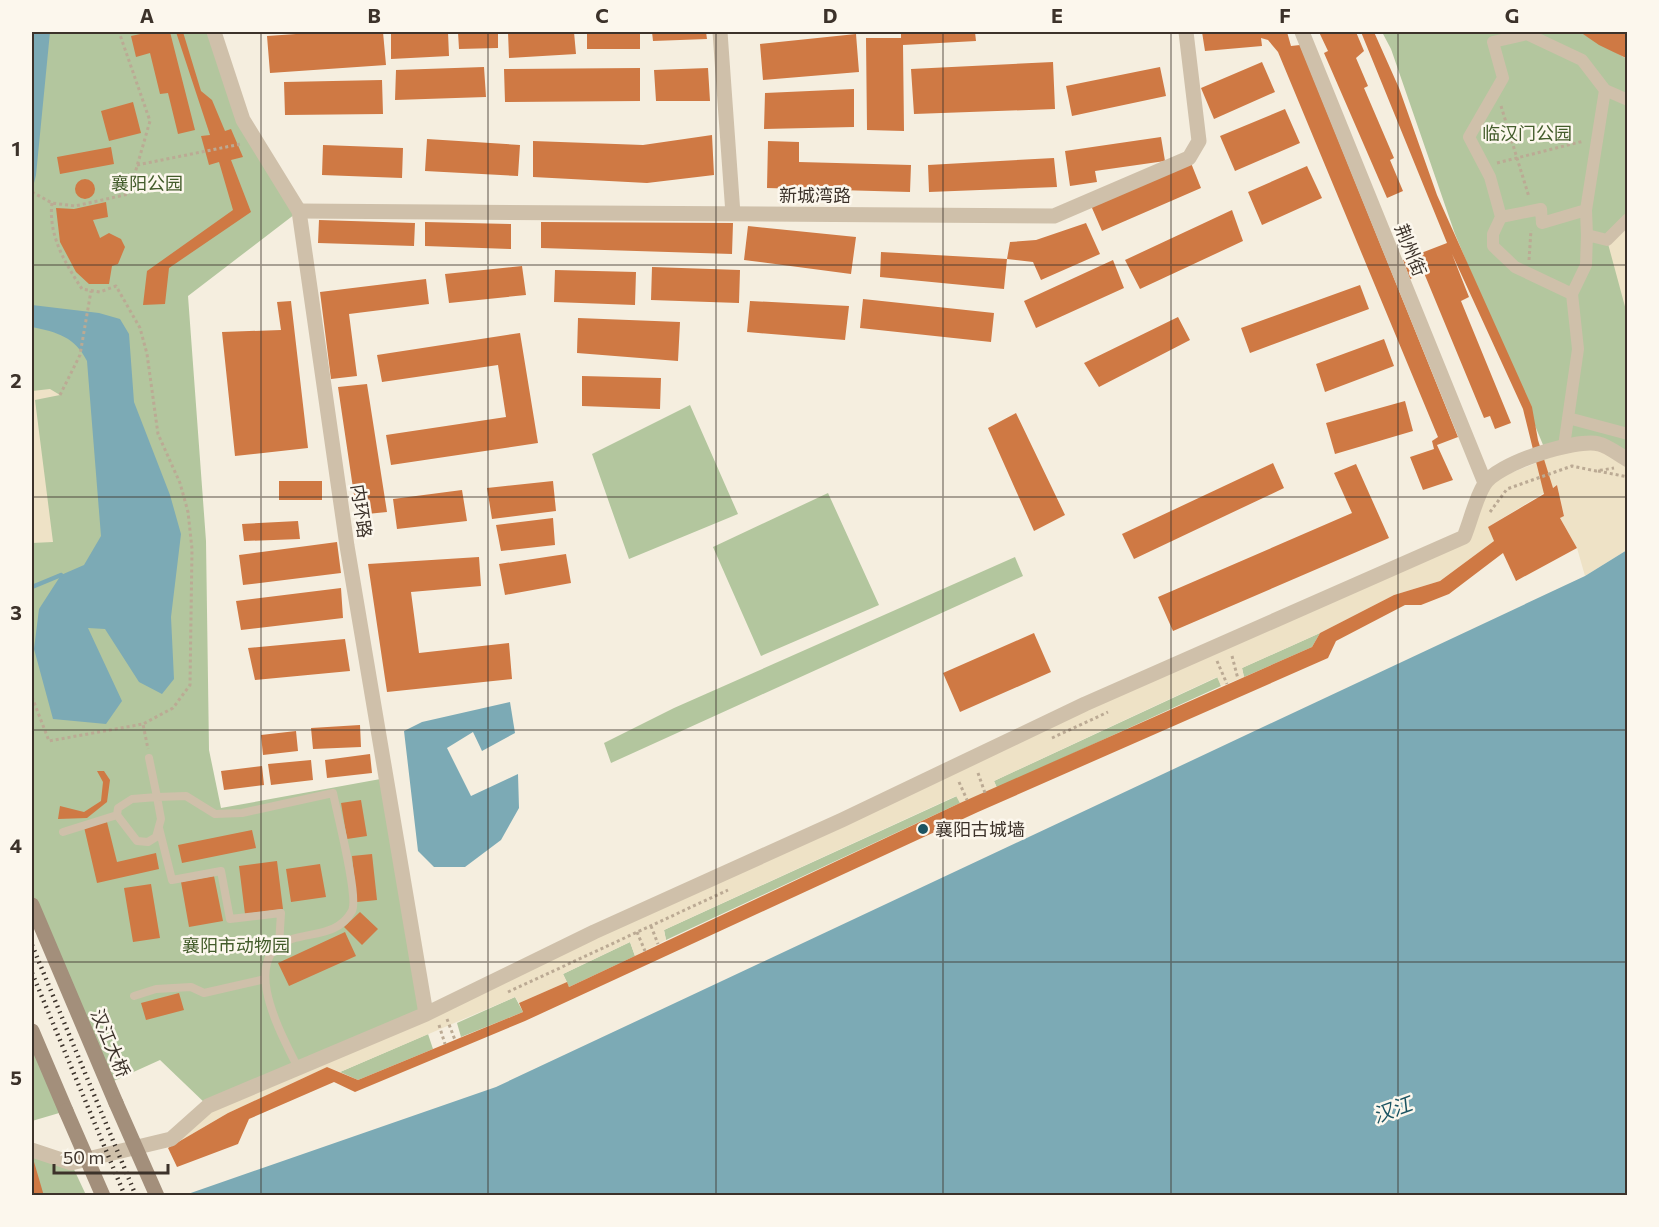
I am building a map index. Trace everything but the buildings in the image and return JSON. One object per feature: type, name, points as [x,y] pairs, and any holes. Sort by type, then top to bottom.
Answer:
[{"type":"main road","name":"汉江大桥","points":[[32,905],[157,1196]]},
{"type":"main road","points":[[32,1031],[103,1196]]},
{"type":"street","name":"内环路","points":[[214,32],[243,120],[299,211],[347,546],[432,1018]]},
{"type":"street","points":[[720,32],[733,214]]},
{"type":"street","name":"新城湾路","points":[[299,211],[1054,216],[1189,159],[1199,141],[1186,32]]},
{"type":"street","name":"荆州街","points":[[1302,32],[1485,483]]},
{"type":"street","points":[[1572,294],[1515,267],[1493,246],[1493,234],[1501,217],[1490,177],[1469,137],[1503,78],[1493,42],[1527,34],[1582,60],[1605,90],[1628,100]]},
{"type":"street","points":[[1564,446],[1578,349],[1572,294],[1586,265],[1586,210],[1605,90]]},
{"type":"street","points":[[1501,217],[1541,209],[1542,223],[1586,210]]},
{"type":"street","points":[[1587,235],[1607,240],[1628,219]]},
{"type":"street","points":[[1568,418],[1628,434]]},
{"type":"street","points":[[32,1150],[71,1163],[171,1139],[208,1106],[298,1068],[432,1018],[594,932],[842,820],[1085,704],[1464,537],[1485,483],[1518,461],[1564,446],[1599,444],[1628,459]]},
{"type":"lane","points":[[149,758],[157,797],[161,819],[156,837],[148,842],[137,841],[117,815],[118,808],[132,799],[157,797],[186,796],[215,814],[242,813],[333,793],[353,890],[353,909],[341,925],[320,935],[292,939],[279,945],[269,958],[266,979],[268,1001],[298,1068]]},
{"type":"lane","points":[[63,831],[117,815]]},
{"type":"lane","points":[[159,828],[172,880],[220,871],[230,919],[281,913],[279,945]]},
{"type":"lane","points":[[134,996],[156,990],[191,987],[204,993],[266,979]]},
{"type":"path","points":[[32,192],[52,203],[75,206],[129,194],[150,121],[120,32]]},
{"type":"path","points":[[1497,90],[1533,211],[1528,273]]},
{"type":"path","points":[[1484,166],[1598,138]]},
{"type":"path","points":[[137,165],[256,141]]},
{"type":"path","points":[[32,697],[49,741],[143,724],[173,708],[190,685],[192,549],[188,512],[180,483],[158,434],[140,328],[116,286],[100,292],[82,289],[66,265],[54,235],[52,203]]},
{"type":"path","points":[[60,395],[80,356],[91,291]]},
{"type":"path","points":[[1596,471],[1628,477]]},
{"type":"path","points":[[1231,654],[1238,679]]},
{"type":"path","points":[[1217,661],[1227,684]]},
{"type":"path","points":[[143,724],[149,758]]},
{"type":"path","points":[[978,773],[985,793]]},
{"type":"path","points":[[959,782],[967,800]]},
{"type":"path","points":[[651,926],[658,944]]},
{"type":"path","points":[[637,932],[645,951]]},
{"type":"path","points":[[432,1018],[445,1044]]},
{"type":"path","points":[[447,1019],[454,1040]]},
{"type":"green space","points":[[32,32],[214,32],[243,120],[299,211],[188,296],[206,541],[209,750],[221,808],[386,778],[426,1014],[208,1106],[160,1060],[107,1084],[32,905]]},
{"type":"green space","name":"临汉门公园","points":[[1382,32],[1580,32],[1627,59],[1627,460],[1546,452],[1455,234],[1391,49]]},
{"type":"green space","points":[[690,405],[738,514],[629,559],[592,454]]},
{"type":"green space","points":[[828,493],[879,605],[761,656],[713,547]]},
{"type":"green space","points":[[1015,557],[1023,576],[611,763],[604,743],[674,708]]},
{"type":"green space","points":[[1320,633],[1312,647],[1244,677],[1242,668]]},
{"type":"green space","points":[[1218,677],[1221,686],[997,788],[994,781]]},
{"type":"green space","points":[[957,796],[960,803],[666,940],[664,930]]},
{"type":"green space","points":[[630,942],[635,956],[569,987],[563,974]]},
{"type":"green space","points":[[515,997],[523,1012],[461,1037],[457,1023]]},
{"type":"green space","points":[[428,1034],[433,1049],[358,1080],[340,1072]]},
{"type":"green space","points":[[32,1038],[66,1111],[32,1121]]},
{"type":"green space","points":[[32,1150],[71,1163],[86,1195],[32,1195]]},
{"type":"shaded area","points":[[1627,219],[1627,314],[1607,240]]},
{"type":"shaded area","points":[[50,389],[60,395],[35,400],[53,542],[32,543],[32,391]]},
{"type":"shaded area","points":[[1585,444],[1627,460],[1627,550],[1585,576],[1577,548],[1560,518],[1564,515],[1557,485],[1488,527],[1494,541],[1440,581],[1394,595],[1320,633],[1242,668],[1244,677],[1221,686],[1217,677],[994,781],[997,788],[960,803],[956,796],[664,930],[666,940],[635,956],[630,942],[563,974],[567,982],[519,1003],[515,997],[340,1072],[327,1067],[228,1113],[168,1148],[171,1139],[208,1106],[1464,537],[1485,483]]},
{"type":"water","points":[[32,32],[50,32],[36,175],[32,191]]},
{"type":"water","points":[[32,305],[99,313],[120,319],[129,334],[134,402],[170,495],[181,534],[171,617],[174,679],[162,694],[139,682],[105,629],[88,628],[122,701],[106,724],[53,719],[34,649],[39,609],[61,575],[84,565],[101,536],[87,361],[71,341],[49,331],[32,327]]},
{"type":"water","name":"汉江","points":[[1627,550],[1627,1195],[185,1195],[496,1087],[1585,576]]},
{"type":"water","points":[[510,702],[515,733],[482,751],[473,732],[447,748],[471,796],[518,774],[519,808],[501,840],[465,867],[434,867],[418,851],[404,731],[422,722]]},
{"type":"waterway","points":[[32,587],[61,575]]},
{"type":"railway","points":[[32,945],[136,1196]]},
{"type":"railway","points":[[32,973],[125,1196]]},
{"type":"place","name":"襄阳古城墙","points":[[923,829]]},
{"type":"park label","name":"襄阳公园","points":[[147,183]]},
{"type":"park label","name":"襄阳市动物园","points":[[236,945]]}]
